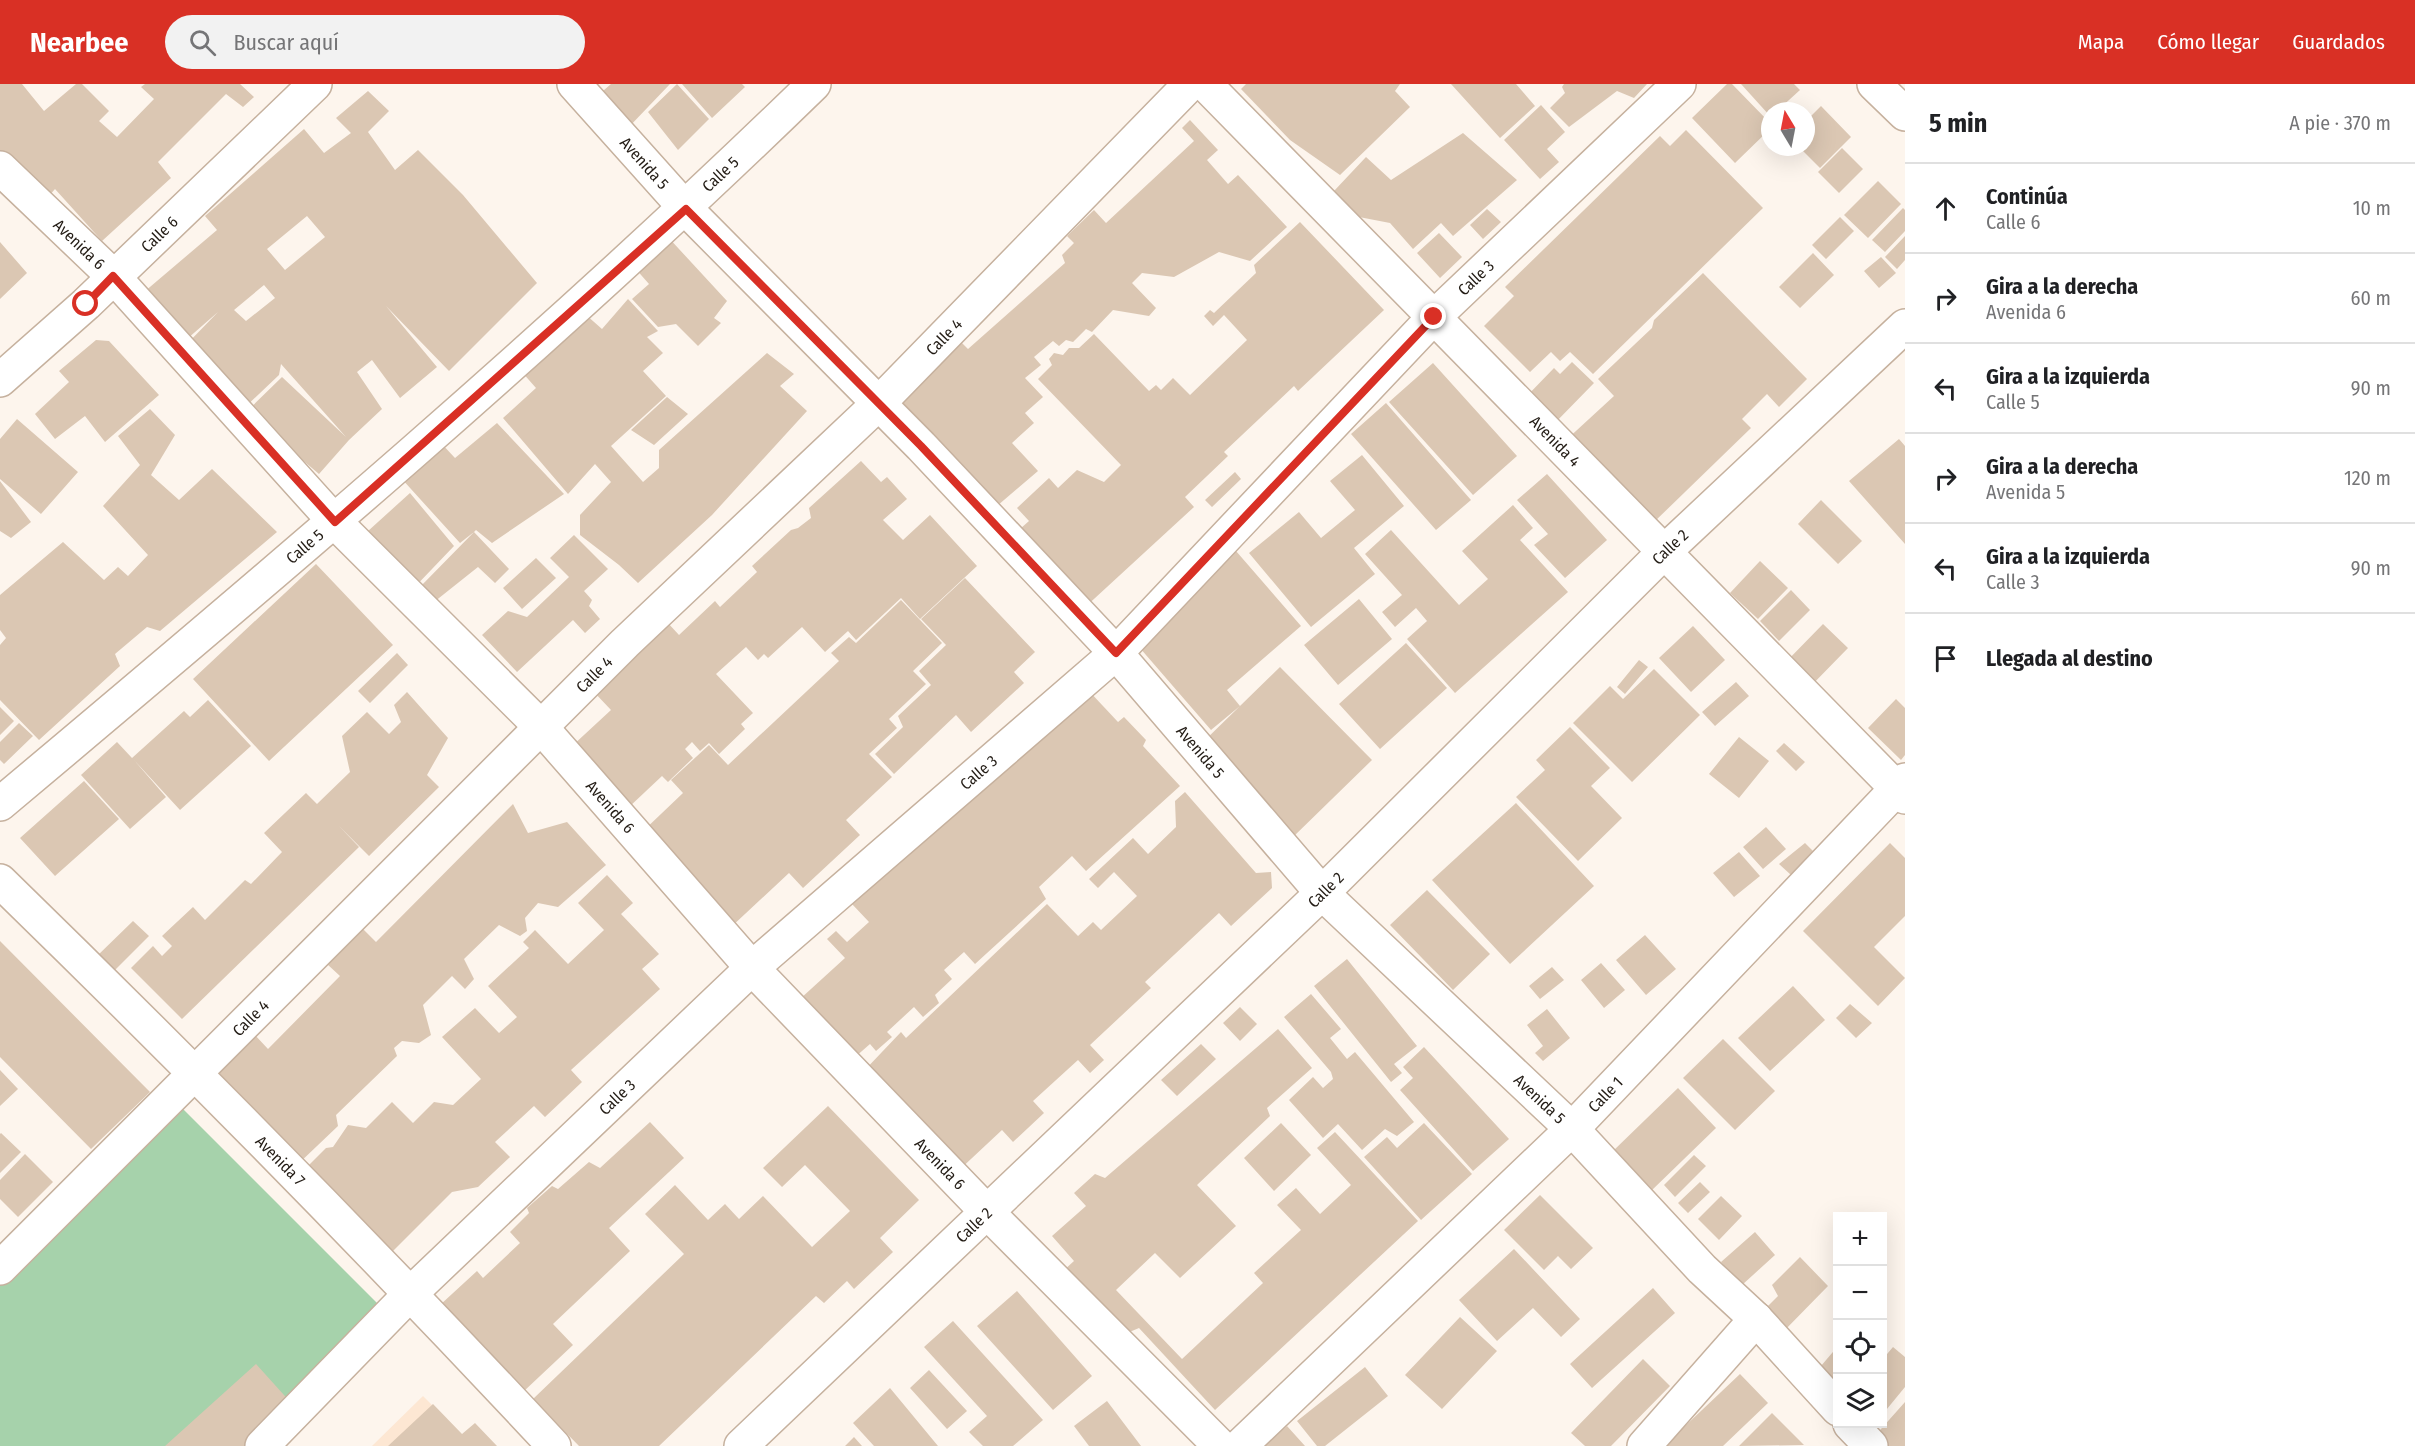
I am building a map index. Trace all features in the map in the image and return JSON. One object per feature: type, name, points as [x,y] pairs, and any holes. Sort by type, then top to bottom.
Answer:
[{"type":"street","name":"Calle 6","points":[[0,380],[86,304],[315,84]]},
{"type":"street","name":"Avenida 5","points":[[574,84],[686,209],[921,446],[1116,653],[1322,893],[1572,1129],[1702,1269],[1756,1319],[1833,1404]]},
{"type":"street","name":"Calle 5","points":[[0,804],[335,522],[686,209],[814,84]]},
{"type":"street","name":"Calle 4","points":[[0,1269],[625,643],[878,404],[1190,84]]},
{"type":"street","name":"Avenida 4","points":[[1205,84],[1664,552],[1902,788]]},
{"type":"street","name":"Calle 3","points":[[262,1446],[411,1293],[752,969],[1116,653],[1434,317],[1679,84]]},
{"type":"street","points":[[1874,84],[1905,114]]},
{"type":"street","name":"Avenida 6","points":[[0,168],[113,276],[335,522],[541,727],[752,969],[988,1213],[1220,1446]]},
{"type":"street","name":"Calle 2","points":[[741,1446],[1322,893],[1664,552],[1905,326]]},
{"type":"street","name":"Calle 1","points":[[1240,1446],[1572,1129],[1902,788]]},
{"type":"street","name":"Avenida 7","points":[[0,881],[196,1073],[411,1293],[554,1446]]},
{"type":"street","points":[[1644,1446],[1756,1319]]},
{"type":"street","points":[[1854,1428],[1871,1446]]},
{"type":"shaded area","points":[[423,1396],[473,1446],[372,1446]]},
{"type":"green space","points":[[180,1106],[383,1309],[247,1446],[0,1446],[0,1282]]},
{"type":"building","points":[[0,84],[22,84],[44,111],[76,84],[82,84],[109,111],[99,121],[117,137],[154,99],[141,87],[145,84],[240,84],[254,97],[243,107],[226,94],[158,162],[171,178],[102,241],[55,189],[48,197],[0,154]]},
{"type":"building","points":[[611,84],[670,84],[627,129],[596,97]]},
{"type":"building","points":[[677,84],[709,119],[678,150],[648,112]]},
{"type":"building","points":[[682,84],[742,84],[745,87],[712,118]]},
{"type":"building","points":[[1246,84],[1400,84],[1395,91],[1410,107],[1340,175],[1290,140],[1241,89]]},
{"type":"building","points":[[1451,84],[1516,84],[1535,106],[1500,138]]},
{"type":"building","points":[[1564,84],[1647,84],[1634,98],[1617,91],[1569,127],[1550,108],[1565,93],[1562,87]]},
{"type":"building","points":[[1727,84],[1732,84],[1761,114],[1761,138],[1735,163],[1692,118]]},
{"type":"building","points":[[1741,84],[1794,84],[1800,90],[1787,102],[1761,102],[1761,106]]},
{"type":"building","points":[[368,91],[389,111],[368,132],[395,170],[418,150],[463,195],[537,283],[449,371],[386,306],[437,367],[400,398],[372,360],[357,372],[382,409],[349,440],[319,474],[293,452],[238,420],[282,377],[346,437],[281,364],[279,375],[242,410],[184,347],[218,312],[179,346],[137,298],[217,230],[205,216],[304,129],[324,153],[351,133],[336,118]],"holes":[[[307,216],[325,237],[285,270],[267,249]],[[264,285],[275,298],[246,321],[234,310]]]},
{"type":"building","points":[[1541,105],[1565,132],[1547,149],[1559,162],[1540,179],[1504,140]]},
{"type":"building","points":[[1821,106],[1851,137],[1820,168],[1808,156],[1815,156],[1815,112]]},
{"type":"building","points":[[1190,120],[1218,150],[1207,160],[1228,184],[1238,175],[1287,227],[1250,261],[1219,252],[1174,277],[1142,273],[1132,283],[1156,308],[1149,316],[1113,310],[1092,332],[1086,329],[1073,342],[1066,340],[1059,346],[1053,341],[1034,357],[1041,365],[1025,378],[1043,397],[1025,413],[1034,423],[1012,443],[1038,471],[990,512],[897,399],[961,342],[968,349],[1065,263],[1062,255],[1074,243],[1067,236],[1094,210],[1106,223],[1194,141],[1182,128]]},
{"type":"building","points":[[1686,130],[1763,208],[1593,374],[1570,352],[1560,361],[1551,352],[1530,372],[1484,326],[1514,296],[1505,287],[1660,136],[1670,146]]},
{"type":"building","points":[[1463,133],[1517,180],[1453,236],[1441,223],[1413,249],[1390,223],[1359,217],[1334,191],[1366,157],[1391,180]]},
{"type":"building","points":[[1842,148],[1863,169],[1839,193],[1818,172]]},
{"type":"building","points":[[1878,181],[1901,204],[1868,238],[1844,215]]},
{"type":"building","points":[[1903,208],[1905,210],[1905,231],[1885,252],[1872,240]]},
{"type":"building","points":[[1487,209],[1501,222],[1483,239],[1470,225]]},
{"type":"building","points":[[1840,217],[1854,231],[1826,259],[1812,245]]},
{"type":"building","points":[[1300,222],[1384,310],[1298,391],[1294,386],[1224,452],[1228,456],[1185,497],[1194,507],[1082,610],[1012,536],[1029,521],[1017,508],[1049,478],[1058,488],[1077,470],[1104,482],[1121,465],[1038,379],[1052,365],[1049,359],[1054,353],[1063,355],[1069,348],[1079,348],[1094,334],[1149,391],[1156,385],[1161,390],[1173,378],[1190,395],[1247,340],[1224,315],[1213,326],[1204,316],[1210,310],[1214,313],[1256,273],[1254,265]]},
{"type":"building","points":[[1439,233],[1462,257],[1440,278],[1417,253]]},
{"type":"building","points":[[667,236],[727,301],[714,318],[721,323],[698,346],[676,324],[658,327],[632,299],[649,284],[634,267]]},
{"type":"building","points":[[1905,236],[1905,260],[1897,269],[1885,257]]},
{"type":"building","points":[[0,242],[27,273],[0,299]]},
{"type":"building","points":[[1813,253],[1834,275],[1800,308],[1779,287]]},
{"type":"building","points":[[1881,257],[1896,273],[1879,288],[1864,271]]},
{"type":"building","points":[[1703,273],[1807,379],[1779,407],[1767,394],[1742,419],[1751,428],[1652,524],[1564,442],[1614,396],[1598,379],[1652,328],[1654,320]]},
{"type":"building","points":[[628,299],[658,331],[647,337],[663,353],[643,371],[666,396],[611,446],[643,482],[659,468],[659,450],[767,353],[794,374],[780,386],[807,411],[712,515],[638,583],[580,535],[580,515],[611,482],[595,464],[568,494],[503,418],[536,388],[521,371],[585,314],[602,329]]},
{"type":"building","points":[[96,340],[109,341],[159,395],[105,442],[85,416],[55,439],[35,414],[69,382],[59,371]]},
{"type":"building","points":[[1572,362],[1594,383],[1551,427],[1523,400],[1554,368],[1560,374]]},
{"type":"building","points":[[1433,363],[1517,456],[1473,495],[1389,402]]},
{"type":"building","points":[[667,397],[688,414],[654,445],[631,430]]},
{"type":"building","points":[[1386,403],[1471,500],[1436,530],[1351,434]]},
{"type":"building","points":[[150,409],[175,435],[151,475],[179,500],[212,469],[277,532],[160,631],[147,627],[115,654],[120,666],[39,740],[0,700],[0,645],[6,638],[0,630],[0,595],[63,542],[104,580],[118,567],[128,576],[148,555],[103,506],[140,465],[118,436]]},
{"type":"building","points":[[17,419],[78,472],[41,514],[0,479],[0,439]]},
{"type":"building","points":[[497,423],[564,494],[492,543],[476,530],[460,543],[401,478],[440,442],[455,458]]},
{"type":"building","points":[[1899,439],[1905,446],[1905,544],[1849,481]]},
{"type":"building","points":[[1362,455],[1404,506],[1354,548],[1375,574],[1311,627],[1249,553],[1299,512],[1321,538],[1355,510],[1330,481]]},
{"type":"building","points":[[861,461],[881,482],[887,477],[907,499],[883,520],[903,540],[930,515],[977,566],[920,619],[901,598],[856,640],[848,631],[825,652],[802,627],[768,658],[764,654],[758,660],[746,647],[716,674],[753,713],[741,724],[745,729],[719,754],[709,743],[700,751],[692,742],[685,749],[693,758],[668,782],[662,776],[628,808],[571,747],[611,710],[593,691],[667,622],[679,635],[715,601],[720,607],[757,572],[752,566],[791,530],[798,528],[811,518],[809,508]]},
{"type":"building","points":[[1235,472],[1241,479],[1212,507],[1205,500]]},
{"type":"building","points":[[1547,474],[1607,540],[1565,578],[1534,545],[1548,534],[1517,500]]},
{"type":"building","points":[[0,481],[31,522],[11,538],[0,531]]},
{"type":"building","points":[[410,493],[454,546],[410,592],[357,541]]},
{"type":"building","points":[[1821,500],[1862,541],[1838,564],[1798,524]]},
{"type":"building","points":[[1513,505],[1533,528],[1520,540],[1568,592],[1455,693],[1407,639],[1427,621],[1416,608],[1395,627],[1382,612],[1402,595],[1365,554],[1391,530],[1459,605],[1488,579],[1462,551]]},
{"type":"building","points":[[474,532],[509,569],[495,583],[478,567],[434,602],[419,588]]},
{"type":"building","points":[[574,535],[608,569],[584,591],[592,600],[589,606],[600,619],[585,633],[573,620],[517,672],[482,635],[508,611],[527,617],[569,577],[550,558]]},
{"type":"building","points":[[1236,551],[1301,626],[1227,690],[1240,706],[1211,730],[1133,640]]},
{"type":"building","points":[[536,558],[556,578],[522,609],[503,588]]},
{"type":"building","points":[[1760,561],[1788,588],[1758,619],[1730,593]]},
{"type":"building","points":[[316,564],[393,645],[269,761],[193,679]]},
{"type":"building","points":[[965,578],[1035,652],[1014,672],[1024,683],[971,732],[956,715],[894,774],[875,754],[903,727],[898,716],[931,685],[919,671],[946,645],[921,619]]},
{"type":"building","points":[[1791,590],[1810,610],[1779,641],[1760,621]]},
{"type":"building","points":[[1359,599],[1392,639],[1338,685],[1304,645]]},
{"type":"building","points":[[901,600],[942,643],[913,671],[926,684],[889,719],[897,728],[869,754],[892,777],[846,820],[860,835],[803,888],[789,873],[730,928],[640,834],[683,793],[671,780],[709,745],[728,765],[839,661],[831,653],[849,637],[856,643]]},
{"type":"building","points":[[1823,624],[1848,648],[1807,690],[1782,666]]},
{"type":"building","points":[[1693,626],[1725,660],[1691,692],[1659,658]]},
{"type":"building","points":[[1406,643],[1447,688],[1380,749],[1339,704]]},
{"type":"building","points":[[397,653],[408,665],[370,703],[358,691]]},
{"type":"building","points":[[1639,660],[1648,667],[1625,694],[1617,687]]},
{"type":"building","points":[[1280,667],[1372,760],[1291,839],[1199,746]]},
{"type":"building","points":[[1654,669],[1700,715],[1632,782],[1573,723],[1610,686],[1623,699]]},
{"type":"building","points":[[1736,682],[1749,696],[1715,726],[1702,712]]},
{"type":"building","points":[[1088,690],[1118,722],[1124,717],[1146,740],[1143,746],[1180,786],[1086,871],[1072,856],[1039,887],[1046,899],[975,964],[964,952],[944,970],[952,979],[935,995],[939,1003],[923,1017],[914,1007],[887,1032],[892,1037],[876,1051],[870,1044],[854,1058],[800,999],[845,958],[827,939],[836,931],[847,942],[869,922],[852,904]]},
{"type":"building","points":[[407,692],[448,738],[427,775],[439,787],[369,856],[339,826],[359,847],[182,1019],[131,968],[153,946],[162,956],[172,946],[162,936],[193,907],[205,920],[245,880],[251,884],[282,852],[264,833],[306,793],[317,804],[350,772],[342,736],[367,712],[389,734],[401,722],[394,705]]},
{"type":"building","points":[[1896,699],[1905,708],[1905,755],[1901,760],[1868,728]]},
{"type":"building","points":[[208,700],[251,746],[180,810],[134,760],[166,797],[130,829],[81,775],[117,742],[132,758],[184,711],[190,717]]},
{"type":"building","points":[[0,707],[14,721],[0,735]]},
{"type":"building","points":[[19,723],[33,736],[4,764],[0,760],[0,742]]},
{"type":"building","points":[[1570,727],[1610,768],[1591,786],[1622,818],[1578,861],[1516,797],[1545,770],[1536,760]]},
{"type":"building","points":[[1739,737],[1769,761],[1739,798],[1709,774]]},
{"type":"building","points":[[1784,743],[1805,762],[1796,771],[1776,751]]},
{"type":"building","points":[[84,781],[119,819],[55,876],[20,838]]},
{"type":"building","points":[[1185,792],[1256,873],[1271,872],[1272,888],[1231,926],[1219,913],[1145,982],[1151,988],[1090,1045],[1104,1060],[1090,1073],[1078,1060],[1033,1101],[1044,1113],[1013,1142],[1002,1130],[956,1173],[862,1073],[901,1032],[906,1038],[1047,904],[1078,936],[1093,922],[1101,930],[1137,896],[1114,872],[1098,888],[1089,879],[1133,838],[1148,854],[1176,827],[1175,801]]},
{"type":"building","points":[[1516,803],[1594,886],[1510,964],[1432,880]]},
{"type":"building","points":[[513,804],[528,833],[567,822],[606,865],[558,907],[538,903],[525,918],[527,931],[520,936],[499,925],[464,959],[474,979],[465,989],[452,976],[423,1005],[431,1035],[419,1043],[402,1041],[394,1048],[397,1056],[336,1115],[338,1126],[296,1166],[220,1089],[219,1069],[254,1034],[268,1049],[340,976],[327,964],[362,928],[376,942]]},
{"type":"building","points":[[1766,827],[1786,849],[1763,869],[1743,847]]},
{"type":"building","points":[[1805,843],[1816,854],[1791,875],[1779,864]]},
{"type":"building","points":[[1890,843],[1905,858],[1905,916],[1874,947],[1905,978],[1878,1006],[1803,931]]},
{"type":"building","points":[[1739,852],[1760,876],[1734,897],[1713,873]]},
{"type":"building","points":[[607,875],[633,903],[621,914],[659,954],[642,969],[660,989],[571,1070],[582,1082],[545,1117],[534,1106],[495,1142],[510,1157],[478,1187],[452,1192],[389,1255],[304,1170],[326,1148],[333,1147],[348,1125],[366,1128],[392,1102],[413,1123],[434,1102],[453,1105],[481,1079],[442,1037],[475,1008],[499,1033],[517,1017],[488,986],[529,948],[523,942],[535,930],[568,964],[604,930],[578,903]]},
{"type":"building","points":[[1427,890],[1490,954],[1453,990],[1390,925]]},
{"type":"building","points":[[133,921],[149,936],[112,973],[96,957]]},
{"type":"building","points":[[1645,935],[1676,969],[1646,995],[1616,960]]},
{"type":"building","points":[[0,941],[150,1092],[91,1149],[0,1057]]},
{"type":"building","points":[[1347,959],[1417,1046],[1394,1064],[1402,1073],[1391,1082],[1314,986]]},
{"type":"building","points":[[1601,963],[1625,990],[1604,1008],[1581,980]]},
{"type":"building","points":[[1552,967],[1564,980],[1540,999],[1529,986]]},
{"type":"building","points":[[1793,986],[1825,1020],[1770,1071],[1738,1038]]},
{"type":"building","points":[[1311,994],[1341,1029],[1330,1038],[1347,1059],[1355,1052],[1414,1122],[1397,1136],[1385,1129],[1362,1150],[1338,1124],[1323,1138],[1289,1100],[1313,1077],[1323,1088],[1333,1079],[1331,1072],[1284,1017]]},
{"type":"building","points":[[1850,1004],[1872,1023],[1856,1038],[1836,1018]]},
{"type":"building","points":[[1240,1007],[1257,1024],[1240,1041],[1223,1023]]},
{"type":"building","points":[[1547,1009],[1570,1038],[1543,1061],[1535,1053],[1543,1046],[1527,1025]]},
{"type":"building","points":[[1278,1029],[1312,1068],[1267,1108],[1270,1116],[1197,1185],[1236,1226],[1180,1278],[1155,1253],[1116,1290],[1182,1359],[1263,1283],[1254,1273],[1301,1230],[1277,1205],[1296,1188],[1320,1214],[1351,1185],[1317,1148],[1335,1132],[1418,1221],[1215,1410],[1139,1328],[1120,1336],[1063,1271],[1074,1261],[1052,1236],[1086,1206],[1074,1193],[1095,1174],[1105,1178]]},
{"type":"building","points":[[1723,1039],[1775,1091],[1735,1130],[1683,1078]]},
{"type":"building","points":[[1201,1044],[1216,1059],[1177,1096],[1161,1080]]},
{"type":"building","points":[[1424,1047],[1509,1139],[1473,1171],[1400,1090],[1413,1078],[1403,1067]]},
{"type":"building","points":[[0,1070],[18,1089],[0,1106]]},
{"type":"building","points":[[1678,1088],[1716,1128],[1651,1191],[1613,1151]]},
{"type":"building","points":[[828,1106],[919,1200],[880,1238],[893,1252],[854,1289],[847,1281],[824,1303],[816,1296],[659,1446],[579,1446],[533,1399],[684,1254],[645,1214],[675,1185],[708,1220],[725,1204],[739,1219],[763,1196],[812,1247],[850,1211],[805,1165],[782,1187],[763,1168]]},
{"type":"building","points":[[650,1122],[684,1158],[609,1228],[630,1251],[553,1324],[573,1345],[523,1392],[440,1305],[477,1271],[483,1278],[520,1243],[510,1232],[529,1213],[527,1208],[552,1186],[558,1189],[589,1162],[600,1168]]},
{"type":"building","points":[[1281,1123],[1311,1155],[1274,1191],[1244,1158]]},
{"type":"building","points":[[1424,1123],[1472,1174],[1421,1220],[1364,1157],[1387,1137],[1397,1148]]},
{"type":"building","points":[[0,1134],[21,1152],[0,1173]]},
{"type":"building","points":[[25,1154],[53,1182],[18,1217],[0,1199],[0,1180]]},
{"type":"building","points":[[1694,1155],[1706,1166],[1675,1197],[1664,1185]]},
{"type":"building","points":[[1700,1182],[1710,1192],[1688,1213],[1678,1203]]},
{"type":"building","points":[[1540,1195],[1593,1248],[1571,1269],[1558,1256],[1544,1270],[1504,1230]]},
{"type":"building","points":[[1721,1196],[1742,1216],[1719,1240],[1698,1219]]},
{"type":"building","points":[[1755,1232],[1775,1255],[1742,1285],[1721,1262]]},
{"type":"building","points":[[1514,1249],[1580,1319],[1561,1337],[1533,1308],[1497,1341],[1459,1300]]},
{"type":"building","points":[[1800,1257],[1828,1286],[1782,1333],[1761,1313],[1778,1296],[1772,1285]]},
{"type":"building","points":[[1653,1288],[1675,1313],[1592,1388],[1570,1364]]},
{"type":"building","points":[[1017,1291],[1092,1376],[1053,1410],[977,1326]]},
{"type":"building","points":[[1460,1317],[1497,1351],[1442,1409],[1405,1375]]},
{"type":"building","points":[[953,1321],[1043,1420],[1013,1446],[983,1446],[969,1432],[987,1416],[924,1347]]},
{"type":"building","points":[[1893,1347],[1905,1357],[1905,1387],[1887,1409],[1887,1374],[1887,1354]]},
{"type":"building","points":[[1833,1352],[1833,1387],[1815,1373]]},
{"type":"building","points":[[1643,1359],[1670,1386],[1611,1446],[1585,1446],[1571,1433]]},
{"type":"building","points":[[256,1364],[293,1405],[247,1446],[165,1446]]},
{"type":"building","points":[[1365,1367],[1388,1396],[1325,1446],[1317,1446],[1297,1421]]},
{"type":"building","points":[[929,1370],[967,1411],[947,1429],[910,1388]]},
{"type":"building","points":[[1740,1374],[1768,1403],[1723,1446],[1664,1446]]},
{"type":"building","points":[[890,1388],[938,1446],[874,1446],[853,1423]]},
{"type":"building","points":[[1107,1401],[1141,1446],[1089,1446],[1074,1426]]},
{"type":"building","points":[[1905,1402],[1905,1446],[1883,1446],[1873,1438],[1882,1428],[1887,1428],[1887,1422]]},
{"type":"building","points":[[433,1404],[462,1434],[475,1423],[497,1446],[388,1446]]},
{"type":"building","points":[[1772,1413],[1804,1445],[1739,1446]]},
{"type":"building","points":[[1287,1426],[1305,1446],[1264,1446]]},
{"type":"building","points":[[854,1437],[862,1446],[845,1446]]},
{"type":"route","points":[[86,304],[113,276],[335,522],[686,209],[921,446],[1116,653],[1434,317]]}]
